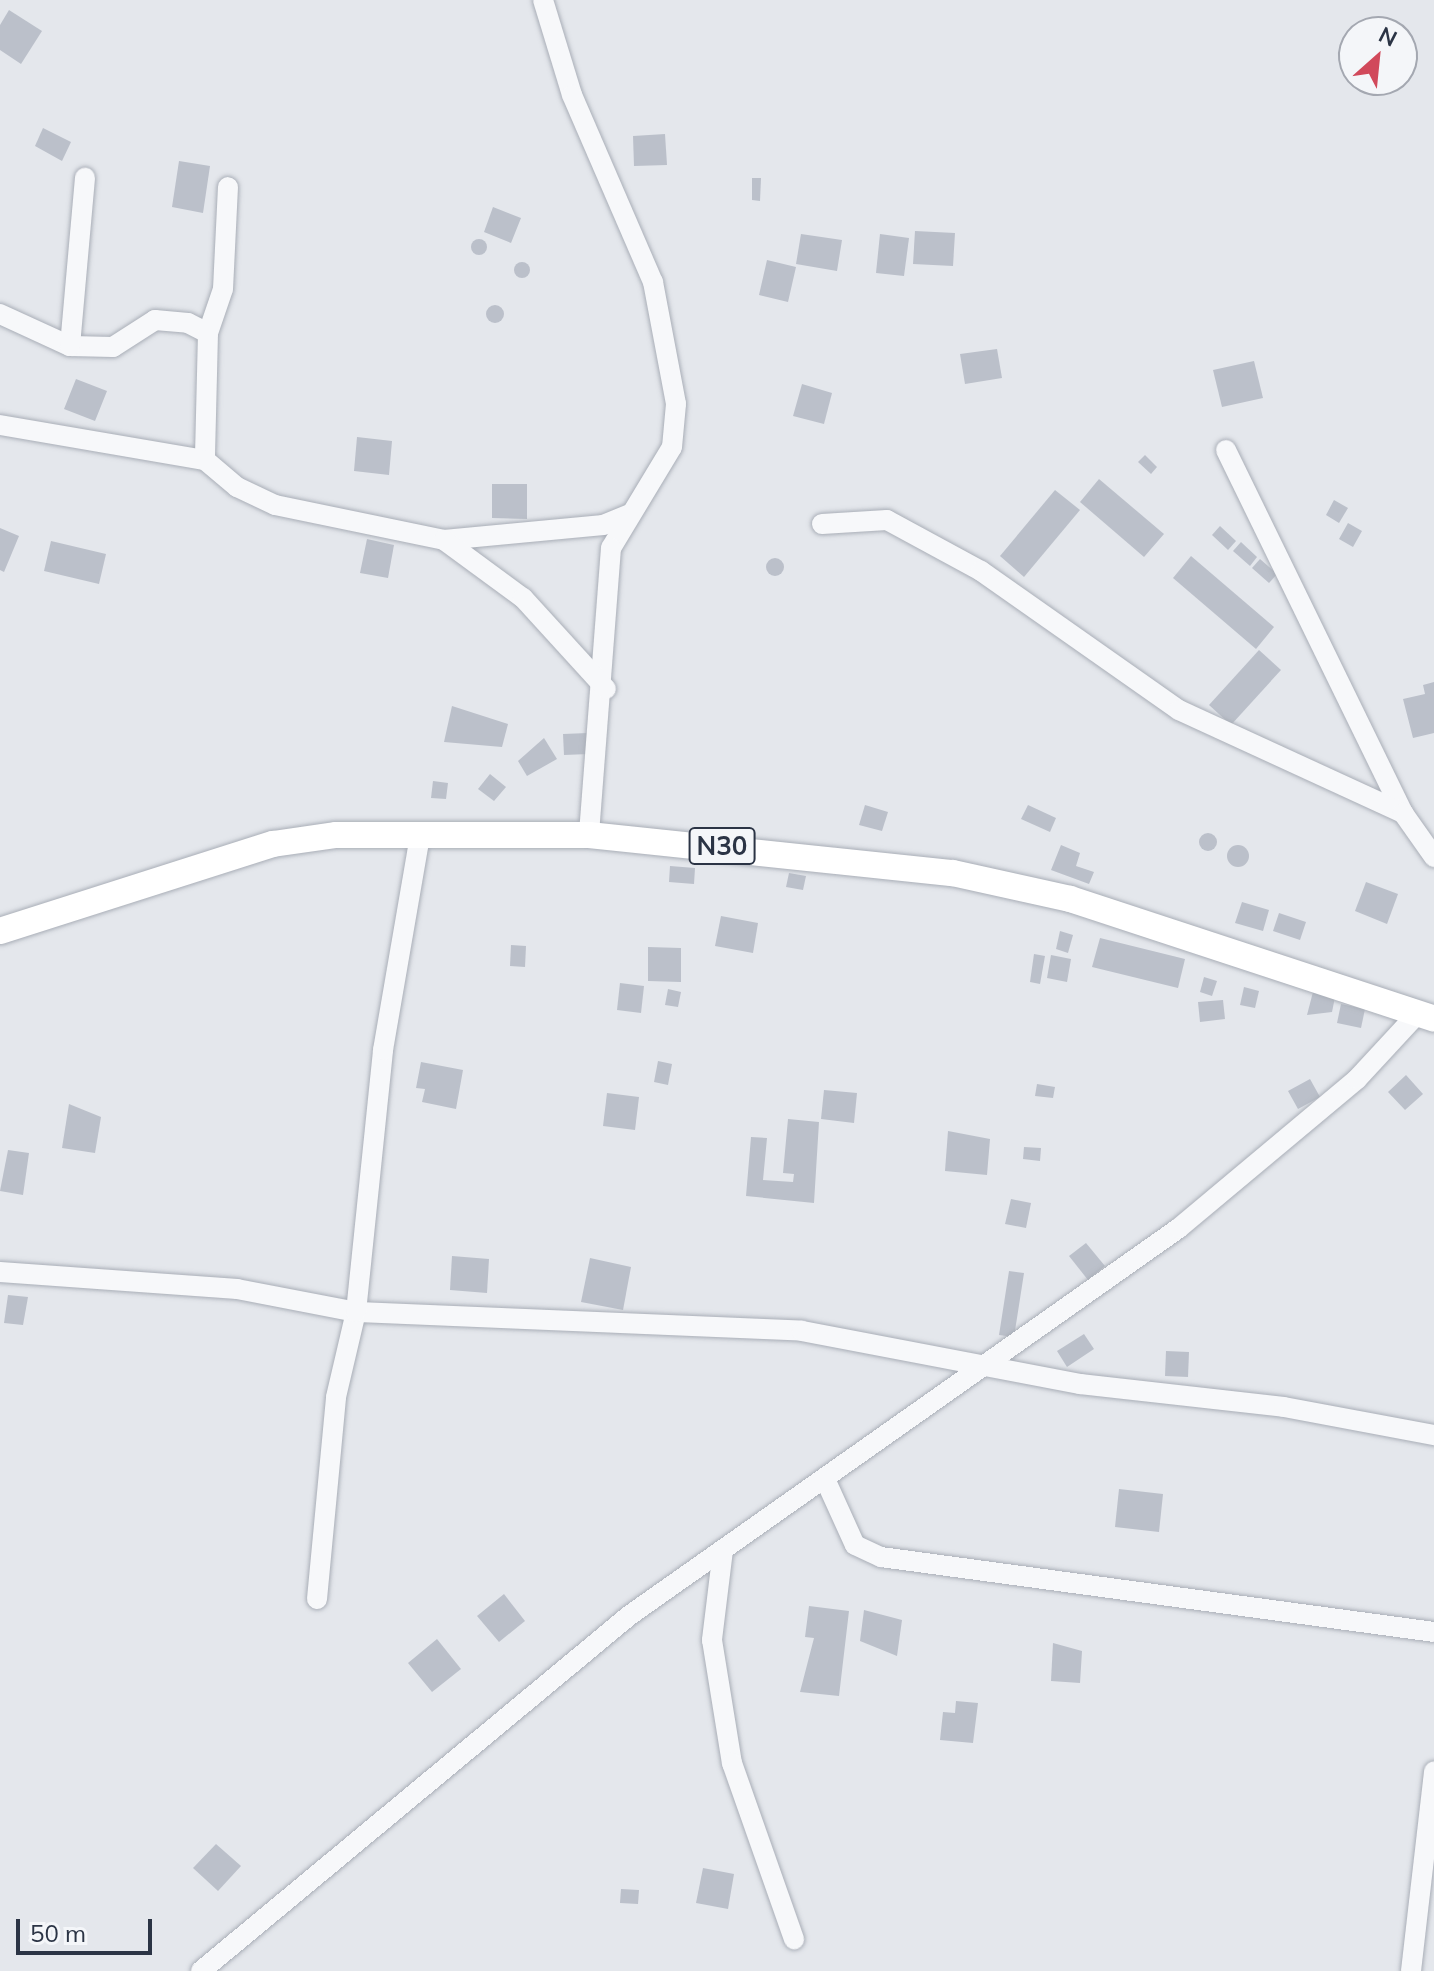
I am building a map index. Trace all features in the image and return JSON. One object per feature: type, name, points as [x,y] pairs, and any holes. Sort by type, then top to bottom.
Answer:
[{"type":"main road","name":"N30","points":[[0,931],[273,844],[420,835],[589,835],[953,873],[1070,899],[1426,1016]]},
{"type":"street","points":[[543,0],[572,95],[653,282],[673,388],[672,447],[611,548],[599,634],[606,689],[589,835]]},
{"type":"street","points":[[70,346],[85,178]]},
{"type":"street","points":[[205,460],[208,333],[223,289],[228,187]]},
{"type":"street","points":[[0,314],[70,346],[113,347],[155,320],[188,323],[208,333]]},
{"type":"street","points":[[0,425],[205,460],[237,487],[275,505],[444,540],[603,525],[630,514]]},
{"type":"street","points":[[1226,450],[1403,813],[1434,857]]},
{"type":"street","points":[[822,524],[887,520],[1039,608],[1179,710],[1403,813]]},
{"type":"street","points":[[444,540],[523,598],[606,689]]},
{"type":"street","points":[[317,1599],[336,1397],[356,1312],[383,1050],[420,835]]},
{"type":"street","points":[[201,1971],[630,1615],[1179,1228],[1357,1079],[1426,1016]]},
{"type":"street","points":[[0,1272],[237,1289],[356,1312],[802,1331],[984,1367],[1396,1423],[1434,1435]]},
{"type":"street","points":[[825,1479],[855,1545],[881,1557],[1434,1632]]},
{"type":"street","points":[[723,1550],[712,1640],[732,1763],[794,1939]]},
{"type":"street","points":[[1411,1971],[1434,1771]]},
{"type":"building","points":[[9,10],[42,31],[21,64],[0,50],[0,25]]},
{"type":"building","points":[[43,128],[71,142],[62,161],[35,146]]},
{"type":"building","points":[[665,134],[667,165],[634,166],[633,136]]},
{"type":"building","points":[[179,161],[210,166],[203,213],[172,207]]},
{"type":"building","points":[[752,178],[761,178],[760,201],[752,200]]},
{"type":"building","points":[[493,207],[521,218],[511,243],[484,232]]},
{"type":"building","points":[[915,231],[955,233],[953,266],[913,264]]},
{"type":"building","points":[[801,234],[842,240],[837,271],[796,264]]},
{"type":"building","points":[[880,234],[909,238],[904,276],[876,273]]},
{"type":"building","points":[[476,239],[482,239],[487,247],[485,253],[476,255],[471,250],[471,244]]},
{"type":"building","points":[[767,260],[796,267],[788,302],[759,295]]},
{"type":"building","points":[[522,262],[528,264],[528,276],[522,278],[516,276],[514,270],[516,264]]},
{"type":"building","points":[[491,305],[499,305],[504,314],[502,321],[491,323],[486,318],[486,310]]},
{"type":"building","points":[[997,349],[1002,378],[965,384],[960,354]]},
{"type":"building","points":[[1254,361],[1263,398],[1222,407],[1213,370]]},
{"type":"building","points":[[76,379],[107,391],[95,421],[64,409]]},
{"type":"building","points":[[802,384],[832,393],[824,424],[793,416]]},
{"type":"building","points":[[357,437],[392,441],[389,475],[354,471]]},
{"type":"building","points":[[1145,455],[1157,467],[1151,474],[1138,462]]},
{"type":"building","points":[[1099,479],[1164,534],[1144,557],[1080,502]]},
{"type":"building","points":[[492,484],[527,484],[527,519],[492,518]]},
{"type":"building","points":[[1055,490],[1080,510],[1024,577],[1000,556]]},
{"type":"building","points":[[1334,500],[1348,508],[1339,523],[1326,515]]},
{"type":"building","points":[[1348,523],[1362,531],[1353,547],[1339,539]]},
{"type":"building","points":[[1220,526],[1236,541],[1228,550],[1212,535]]},
{"type":"building","points":[[0,528],[19,536],[4,572],[0,570]]},
{"type":"building","points":[[367,539],[394,545],[388,578],[360,573]]},
{"type":"building","points":[[51,541],[106,554],[99,584],[44,571]]},
{"type":"building","points":[[1241,542],[1257,557],[1250,566],[1233,551]]},
{"type":"building","points":[[1191,556],[1274,627],[1256,649],[1173,578]]},
{"type":"building","points":[[775,558],[784,567],[775,576],[766,567]]},
{"type":"building","points":[[1260,559],[1277,574],[1269,583],[1252,568]]},
{"type":"building","points":[[1259,650],[1281,670],[1231,725],[1209,705]]},
{"type":"building","points":[[1434,682],[1434,733],[1413,738],[1403,699],[1425,694],[1423,685]]},
{"type":"building","points":[[452,706],[508,724],[502,747],[444,742]]},
{"type":"building","points":[[588,733],[589,754],[564,755],[563,734]]},
{"type":"building","points":[[544,738],[557,759],[527,776],[518,761]]},
{"type":"building","points":[[490,774],[506,787],[494,801],[478,789]]},
{"type":"building","points":[[433,781],[448,783],[446,799],[431,798]]},
{"type":"building","points":[[865,805],[888,812],[882,831],[859,825]]},
{"type":"building","points":[[1028,805],[1056,818],[1050,832],[1021,819]]},
{"type":"building","points":[[1208,833],[1217,842],[1208,851],[1199,842]]},
{"type":"building","points":[[1061,845],[1080,853],[1076,866],[1094,872],[1089,884],[1051,870]]},
{"type":"building","points":[[1234,845],[1242,845],[1249,856],[1242,867],[1234,867],[1227,860],[1227,852]]},
{"type":"building","points":[[670,866],[695,868],[694,884],[669,882]]},
{"type":"building","points":[[789,873],[806,876],[803,890],[786,887]]},
{"type":"building","points":[[1366,882],[1398,894],[1387,924],[1355,911]]},
{"type":"building","points":[[1242,902],[1269,910],[1263,931],[1235,923]]},
{"type":"building","points":[[1279,913],[1306,922],[1300,940],[1273,931]]},
{"type":"building","points":[[721,916],[758,923],[753,953],[715,946]]},
{"type":"building","points":[[1060,931],[1073,935],[1068,953],[1056,949]]},
{"type":"building","points":[[1100,938],[1185,959],[1178,988],[1092,967]]},
{"type":"building","points":[[511,945],[526,946],[525,967],[510,966]]},
{"type":"building","points":[[648,947],[681,948],[681,982],[648,981]]},
{"type":"building","points":[[1034,954],[1045,956],[1040,984],[1030,982]]},
{"type":"building","points":[[1051,955],[1071,959],[1067,982],[1047,978]]},
{"type":"building","points":[[1204,977],[1217,981],[1212,996],[1200,992]]},
{"type":"building","points":[[620,983],[644,986],[641,1013],[617,1010]]},
{"type":"building","points":[[1244,987],[1259,991],[1255,1008],[1240,1005]]},
{"type":"building","points":[[668,989],[681,992],[678,1007],[665,1005]]},
{"type":"building","points":[[1313,992],[1335,997],[1332,1012],[1307,1015]]},
{"type":"building","points":[[1223,1000],[1225,1019],[1200,1022],[1198,1002]]},
{"type":"building","points":[[1341,1004],[1365,1009],[1361,1028],[1337,1023]]},
{"type":"building","points":[[658,1061],[672,1064],[668,1085],[654,1082]]},
{"type":"building","points":[[421,1062],[463,1070],[456,1109],[422,1102],[425,1089],[416,1088]]},
{"type":"building","points":[[1406,1075],[1423,1094],[1405,1110],[1388,1092]]},
{"type":"building","points":[[1310,1079],[1320,1097],[1298,1109],[1288,1091]]},
{"type":"building","points":[[1037,1084],[1055,1087],[1053,1098],[1035,1096]]},
{"type":"building","points":[[824,1090],[857,1093],[854,1123],[821,1119]]},
{"type":"building","points":[[607,1093],[639,1097],[635,1130],[603,1126]]},
{"type":"building","points":[[69,1104],[101,1117],[95,1153],[62,1148]]},
{"type":"building","points":[[788,1119],[819,1122],[814,1203],[746,1196],[751,1137],[767,1138],[763,1180],[793,1182],[794,1174],[783,1173]]},
{"type":"building","points":[[948,1131],[990,1139],[987,1175],[945,1171]]},
{"type":"building","points":[[1024,1147],[1041,1148],[1040,1161],[1023,1159]]},
{"type":"building","points":[[8,1150],[29,1153],[23,1195],[0,1191]]},
{"type":"building","points":[[1011,1199],[1031,1203],[1026,1228],[1005,1224]]},
{"type":"building","points":[[1086,1243],[1105,1266],[1088,1280],[1069,1256]]},
{"type":"building","points":[[452,1256],[489,1259],[487,1293],[450,1290]]},
{"type":"building","points":[[590,1258],[631,1267],[623,1310],[581,1302]]},
{"type":"building","points":[[1009,1271],[1024,1273],[1014,1337],[999,1335]]},
{"type":"building","points":[[8,1295],[28,1297],[23,1325],[4,1323]]},
{"type":"building","points":[[1084,1334],[1094,1349],[1067,1367],[1057,1351]]},
{"type":"building","points":[[1166,1351],[1189,1352],[1188,1377],[1165,1376]]},
{"type":"building","points":[[1119,1489],[1163,1494],[1159,1532],[1115,1527]]},
{"type":"building","points":[[504,1594],[525,1621],[499,1642],[477,1616]]},
{"type":"building","points":[[809,1606],[849,1611],[839,1696],[800,1692],[814,1638],[805,1637]]},
{"type":"building","points":[[864,1610],[902,1620],[897,1656],[860,1641]]},
{"type":"building","points":[[437,1639],[461,1669],[432,1692],[408,1663]]},
{"type":"building","points":[[1053,1643],[1082,1651],[1080,1683],[1051,1681]]},
{"type":"building","points":[[956,1701],[978,1703],[973,1743],[940,1740],[943,1712],[955,1713]]},
{"type":"building","points":[[216,1844],[241,1866],[218,1891],[193,1868]]},
{"type":"building","points":[[703,1868],[734,1874],[728,1909],[696,1903]]},
{"type":"building","points":[[621,1889],[639,1890],[638,1904],[620,1903]]}]
